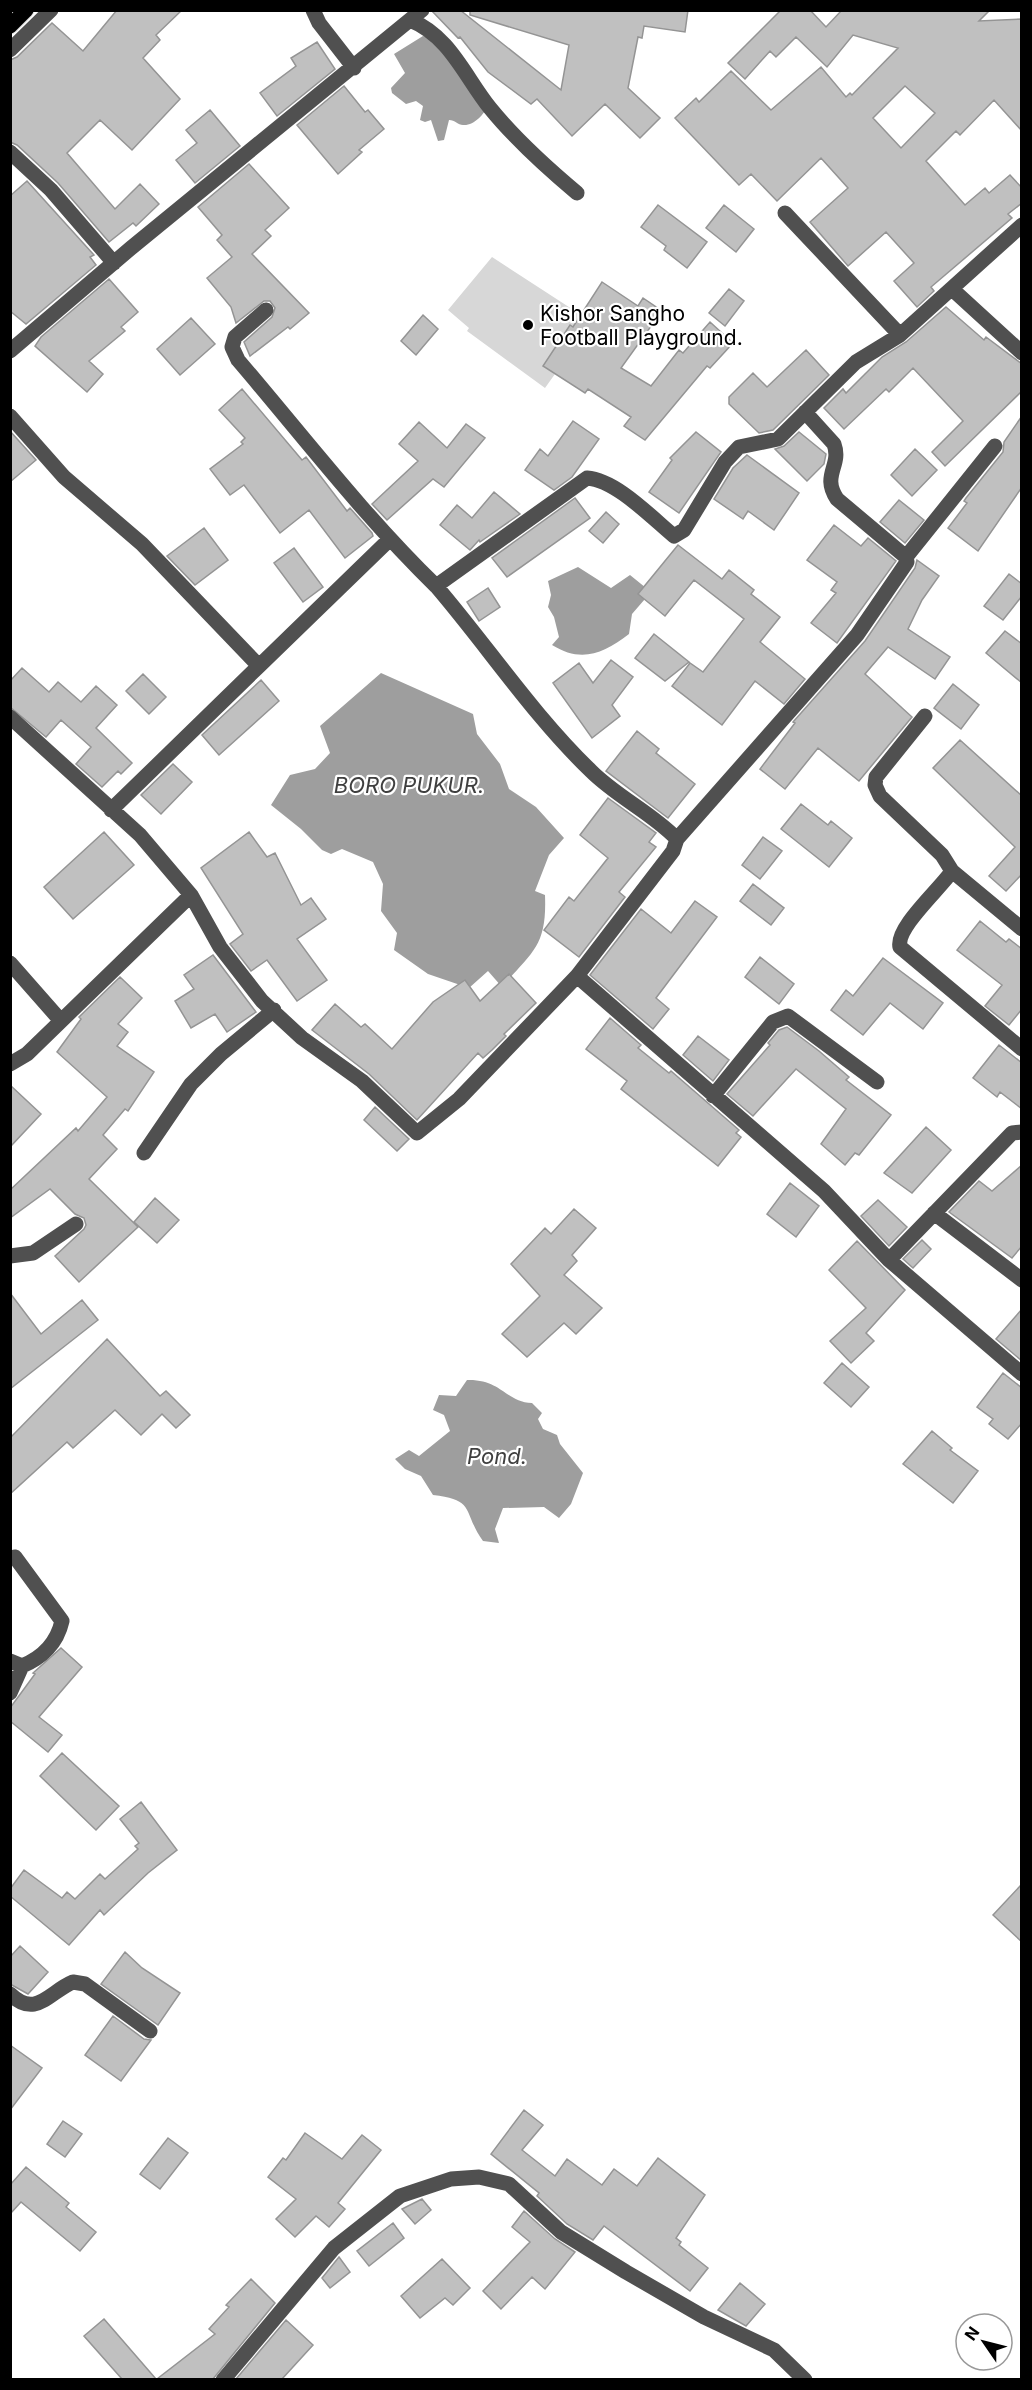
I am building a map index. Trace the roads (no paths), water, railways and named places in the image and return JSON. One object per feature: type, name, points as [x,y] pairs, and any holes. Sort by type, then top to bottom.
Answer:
[{"type":"main road","points":[[10,26],[27,10]]},
{"type":"street","points":[[10,50],[51,10]]},
{"type":"street","points":[[313,10],[325,32],[354,68]]},
{"type":"street","points":[[10,351],[114,262],[416,15],[458,60],[488,106],[506,126],[577,193]]},
{"type":"street","points":[[10,152],[51,190],[114,262]]},
{"type":"street","points":[[784,213],[900,335]]},
{"type":"street","points":[[436,586],[587,478],[601,479],[612,486],[674,536],[684,530],[725,462],[739,447],[778,439],[856,362],[900,335],[1022,225]]},
{"type":"street","points":[[952,289],[1022,353]]},
{"type":"street","points":[[266,310],[235,337],[232,347],[237,360],[390,539],[436,586],[486,645],[531,709],[585,765],[677,839]]},
{"type":"street","points":[[805,412],[834,444],[837,451],[829,479],[830,489],[837,499],[906,557]]},
{"type":"street","points":[[10,416],[64,477],[142,544],[259,666]]},
{"type":"street","points":[[10,717],[140,835],[191,895],[220,947],[262,1001],[302,1038],[362,1081],[417,1133],[459,1099],[577,976],[673,851],[677,839],[856,635],[904,568],[906,557],[995,446]]},
{"type":"street","points":[[111,810],[390,539]]},
{"type":"street","points":[[926,717],[876,777],[875,785],[880,796],[942,855],[952,871],[1022,929]]},
{"type":"street","points":[[952,871],[904,929],[899,941],[900,947],[1022,1049]]},
{"type":"street","points":[[10,1064],[27,1054],[191,895]]},
{"type":"street","points":[[10,963],[61,1021]]},
{"type":"street","points":[[577,976],[824,1191],[889,1260],[1022,1374]]},
{"type":"street","points":[[144,1153],[191,1084],[221,1054],[274,1010]]},
{"type":"street","points":[[713,1096],[773,1022],[788,1016],[877,1082]]},
{"type":"street","points":[[889,1260],[1018,1129]]},
{"type":"street","points":[[934,1213],[1022,1280]]},
{"type":"street","points":[[10,1256],[33,1253],[76,1224]]},
{"type":"street","points":[[10,1693],[16,1664],[32,1662],[49,1648],[59,1634],[62,1621],[15,1557]]},
{"type":"street","points":[[10,1994],[18,2002],[28,2006],[41,2002],[73,1982],[85,1984],[150,2031]]},
{"type":"street","points":[[223,2379],[326,2257],[400,2196],[451,2179],[479,2177],[509,2184],[561,2232],[704,2317],[774,2350],[805,2379]]},
{"type":"water","points":[[423,36],[434,38],[488,106],[471,124],[461,125],[449,120],[444,140],[438,141],[431,120],[425,122],[420,120],[423,106],[416,101],[406,104],[392,93],[391,88],[405,73],[394,54]]},
{"type":"water","points":[[578,567],[611,588],[630,575],[651,592],[632,614],[629,634],[610,647],[592,654],[573,654],[552,645],[559,637],[554,617],[548,607],[551,595],[548,581]]},
{"type":"water","name":"BORO PUKUR.","points":[[381,673],[473,714],[477,734],[500,764],[509,789],[536,807],[564,838],[549,855],[535,891],[545,895],[543,926],[536,947],[502,987],[488,971],[469,988],[428,974],[394,950],[397,933],[381,911],[383,884],[373,862],[342,849],[331,854],[322,850],[301,829],[271,805],[290,775],[315,769],[330,753],[320,726]]},
{"type":"water","name":"Pond.","points":[[467,1380],[488,1383],[515,1399],[532,1403],[542,1413],[538,1419],[543,1429],[557,1435],[560,1444],[583,1473],[571,1504],[559,1518],[544,1507],[503,1508],[495,1529],[499,1543],[483,1541],[463,1504],[447,1497],[433,1495],[421,1476],[405,1469],[395,1459],[409,1450],[419,1456],[450,1431],[444,1415],[433,1410],[439,1395],[456,1396]]},
{"type":"place","name":"Kishor Sangho Football Playground.","points":[[528,325]]}]
